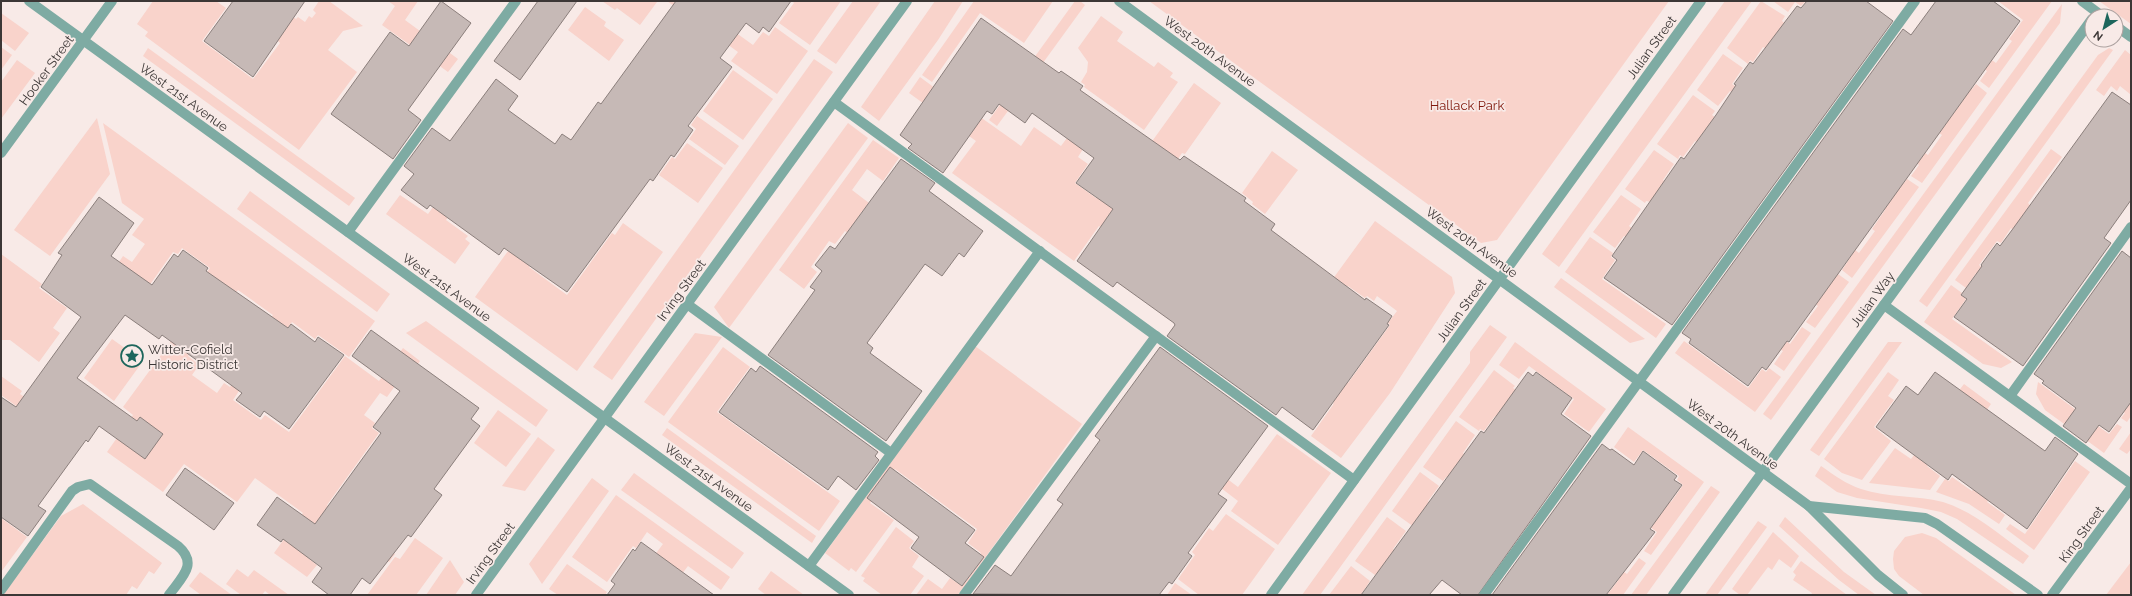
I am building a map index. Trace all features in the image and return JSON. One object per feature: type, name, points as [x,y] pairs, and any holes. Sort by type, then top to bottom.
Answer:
[{"type":"street","name":"West 21st Avenue","points":[[29,1],[849,595]]},
{"type":"street","name":"Hooker Street","points":[[1,153],[112,1]]},
{"type":"street","points":[[348,232],[516,1]]},
{"type":"street","name":"Irving Street","points":[[476,595],[907,1]]},
{"type":"street","name":"West 20th Avenue","points":[[1119,1],[1500,278],[1809,506],[1883,580],[1903,595]]},
{"type":"street","name":"Julian Street","points":[[1271,595],[1701,1]]},
{"type":"street","points":[[1484,595],[1915,1]]},
{"type":"street","name":"Julian Way","points":[[1673,595],[2084,32]]},
{"type":"street","points":[[834,102],[1354,480]]},
{"type":"street","points":[[2010,396],[2131,227]]},
{"type":"street","points":[[809,566],[1040,251]]},
{"type":"street","points":[[687,304],[891,453]]},
{"type":"street","points":[[1884,305],[2131,484]]},
{"type":"street","points":[[964,595],[1156,336]]},
{"type":"street","points":[[1,590],[72,491],[78,487],[90,484],[178,546],[186,554],[188,560],[186,571],[169,595]]},
{"type":"street","name":"King Street","points":[[2052,595],[2131,488]]},
{"type":"street","points":[[1809,506],[1925,518],[1937,524],[2038,595]]},
{"type":"green space","points":[[153,1],[216,1],[226,8],[202,41],[253,79],[280,43],[276,39],[289,14],[296,19],[298,17],[305,22],[309,16],[312,18],[316,13],[313,10],[319,1],[329,1],[363,26],[343,31],[328,50],[357,72],[299,150],[145,36],[148,32],[137,24]]},
{"type":"green space","points":[[388,1],[418,1],[405,20],[458,59],[448,72],[382,25],[395,6]]},
{"type":"green space","points":[[602,1],[657,2],[640,25],[617,8],[615,10]]},
{"type":"green space","points":[[667,1],[692,1],[753,45],[763,32],[769,36],[775,27],[808,51],[777,94],[731,61],[738,52]]},
{"type":"green space","points":[[792,1],[841,1],[810,45],[779,23],[794,3]]},
{"type":"green space","points":[[853,1],[881,1],[836,64],[817,51]]},
{"type":"green space","points":[[935,1],[963,1],[938,40],[879,121],[861,107]]},
{"type":"green space","points":[[974,1],[1053,1],[1024,43],[980,13],[932,82],[922,75]]},
{"type":"green space","points":[[1075,1],[1080,1],[1085,5],[997,126],[989,120]]},
{"type":"green space","name":"Hallack Park","points":[[1149,1],[1669,1],[1497,240],[1481,243]]},
{"type":"green space","points":[[1725,1],[1752,1],[1559,267],[1542,254]]},
{"type":"green space","points":[[1761,1],[1785,16],[1782,21],[1787,25],[1771,52],[1763,47],[1753,62],[1750,60],[1748,64],[1727,48]]},
{"type":"green space","points":[[1773,1],[1816,1],[1841,29],[1805,2],[1801,6],[1795,2],[1788,12]]},
{"type":"green space","points":[[1998,1],[2052,1],[1989,88],[1980,81],[1987,71],[1979,65],[1961,38],[1996,63],[2012,41],[2009,39],[2023,20]]},
{"type":"green space","points":[[2099,1],[2131,1],[2131,24],[2124,19],[2124,8],[2109,8]]},
{"type":"green space","points":[[2062,4],[2060,23],[1771,420],[1763,414]]},
{"type":"green space","points":[[585,7],[606,22],[604,26],[624,40],[609,61],[568,30]]},
{"type":"green space","points":[[1,13],[29,33],[15,51],[1,40]]},
{"type":"green space","points":[[1101,16],[1123,32],[1117,41],[1154,67],[1158,62],[1173,73],[1170,77],[1178,82],[1144,130],[1084,87],[1085,85],[1081,82],[1087,72],[1088,62],[1078,48]]},
{"type":"green space","points":[[1,47],[12,55],[1,70]]},
{"type":"green space","points":[[148,48],[355,198],[349,206],[143,56]]},
{"type":"green space","points":[[2109,48],[2113,50],[1927,307],[1919,301],[2098,55]]},
{"type":"green space","points":[[2125,50],[2131,55],[2131,92],[2130,94],[2120,86],[2117,91],[2111,86],[2104,96],[2096,90]]},
{"type":"green space","points":[[1723,54],[1743,68],[1732,84],[1778,117],[1773,123],[1730,91],[1718,106],[1697,90]]},
{"type":"green space","points":[[814,59],[833,72],[612,380],[593,367]]},
{"type":"green space","points":[[17,60],[35,73],[1,119],[1,82]]},
{"type":"green space","points":[[733,70],[773,99],[743,140],[703,111]]},
{"type":"green space","points":[[920,77],[974,117],[976,114],[1021,146],[1034,127],[1061,146],[1095,100],[1106,108],[1079,146],[1083,149],[1078,157],[1088,164],[1075,183],[1096,198],[1115,171],[1123,243],[1099,226],[1074,261],[952,173],[976,141],[909,93]]},
{"type":"green space","points":[[1194,83],[1221,103],[1185,154],[1182,153],[1178,159],[1130,172]]},
{"type":"green space","points":[[1976,84],[1987,93],[1922,183],[1911,176],[1919,165],[1912,159],[1898,134],[1928,155],[1942,135],[1939,133],[1953,114],[1968,86],[1972,89]]},
{"type":"green space","points":[[1693,95],[1715,111],[1712,115],[1716,118],[1711,152],[1695,141],[1683,157],[1680,155],[1678,159],[1657,144]]},
{"type":"green space","points":[[697,116],[739,146],[725,165],[689,139],[696,129],[691,125]]},
{"type":"green space","points":[[97,118],[110,174],[50,256],[14,230]]},
{"type":"green space","points":[[103,123],[375,321],[349,357],[318,335],[315,339],[292,322],[245,387],[247,351],[273,315],[238,290],[232,297],[205,275],[210,268],[182,248],[178,254],[173,252],[149,286],[107,280],[123,256],[132,262],[145,244],[132,235],[144,219],[122,203]]},
{"type":"green space","points":[[848,123],[868,138],[729,328],[714,307]]},
{"type":"green space","points":[[873,140],[899,158],[883,181],[867,169],[852,190],[869,203],[860,214],[884,259],[845,231],[835,244],[829,241],[811,267],[817,272],[804,289],[779,270]]},
{"type":"green space","points":[[687,143],[723,168],[698,203],[659,175],[672,157],[675,159]]},
{"type":"green space","points":[[2051,149],[2062,157],[2028,203],[2032,207],[2044,252],[2011,228],[2001,243],[1997,241],[1979,265],[2002,282],[1997,288],[1976,273],[1966,288],[1955,280]]},
{"type":"green space","points":[[1654,150],[1674,164],[1663,180],[1709,213],[1646,201],[1645,203],[1625,189]]},
{"type":"green space","points":[[1272,151],[1298,170],[1265,214],[1252,204],[1253,202],[1242,193]]},
{"type":"green space","points":[[1907,179],[1919,187],[1852,278],[1842,270],[1852,255],[1825,235],[1823,226],[1859,253],[1875,231],[1872,229],[1885,210],[1866,196],[1901,180],[1904,183]]},
{"type":"green space","points":[[449,185],[455,207],[446,220],[468,236],[465,239],[470,243],[455,264],[386,214],[400,195],[428,214]]},
{"type":"green space","points":[[250,191],[390,294],[377,312],[237,209]]},
{"type":"green space","points":[[1621,195],[1641,209],[1629,226],[1636,232],[1630,240],[1624,236],[1615,248],[1593,232]]},
{"type":"green space","points":[[1375,221],[1452,277],[1455,293],[1390,393],[1341,458],[1311,436],[1333,405],[1337,388],[1343,380],[1348,383],[1390,325],[1388,323],[1397,311],[1377,296],[1374,301],[1367,296],[1365,298],[1348,286],[1346,288],[1332,280]]},
{"type":"green space","points":[[623,223],[663,252],[577,371],[475,297],[513,244],[534,259],[529,267],[567,295],[612,233],[615,235]]},
{"type":"green space","points":[[1590,237],[1613,253],[1611,257],[1615,260],[1602,279],[1666,324],[1656,338],[1565,272]]},
{"type":"green space","points":[[1,254],[42,284],[39,288],[67,308],[53,328],[60,333],[39,362],[10,340],[1,340]]},
{"type":"green space","points":[[1838,274],[1849,282],[1815,328],[1806,322],[1818,306],[1799,292],[1835,277]]},
{"type":"green space","points":[[1561,278],[1645,339],[1630,343],[1554,287]]},
{"type":"green space","points":[[1951,285],[1962,293],[1961,295],[1966,299],[1952,319],[2012,362],[2001,368],[1983,364],[1924,322]]},
{"type":"green space","points":[[199,303],[217,316],[188,356],[199,365],[192,375],[217,393],[224,383],[230,387],[233,382],[241,388],[233,400],[261,420],[265,415],[289,432],[345,356],[379,381],[403,348],[420,361],[413,371],[408,368],[387,397],[380,393],[364,415],[375,423],[372,428],[379,433],[327,505],[395,554],[389,562],[334,522],[308,558],[317,565],[307,577],[274,553],[303,513],[255,478],[237,502],[184,464],[163,492],[107,452],[133,415],[123,407]]},
{"type":"green space","points":[[1745,311],[1790,344],[1802,327],[1811,333],[1784,371],[1774,364],[1783,351],[1739,320]]},
{"type":"green space","points":[[426,321],[548,410],[536,427],[406,333]]},
{"type":"green space","points":[[1490,325],[1507,337],[1320,595],[1302,595],[1470,363],[1470,352]]},
{"type":"green space","points":[[695,333],[722,337],[664,416],[644,402]]},
{"type":"green space","points":[[112,339],[143,361],[114,401],[84,378]]},
{"type":"green space","points":[[1684,341],[1748,388],[1762,369],[1766,372],[1769,368],[1781,377],[1755,412],[1675,353]]},
{"type":"green space","points":[[1515,342],[1606,409],[1589,432],[1564,414],[1574,399],[1529,366],[1519,379],[1499,365]]},
{"type":"green space","points":[[1888,342],[1902,342],[1819,456],[1810,450]]},
{"type":"green space","points":[[975,346],[1082,424],[958,595],[916,595],[928,579],[942,589],[950,578],[959,584],[981,553],[968,543],[977,529],[895,469],[870,503],[894,520],[856,572],[851,568],[849,571],[825,553]]},
{"type":"green space","points":[[723,347],[750,367],[717,412],[840,501],[819,531],[668,422]]},
{"type":"green space","points":[[1494,370],[1515,386],[1513,388],[1519,392],[1545,452],[1495,416],[1484,431],[1480,429],[1479,431],[1459,417]]},
{"type":"green space","points":[[1888,372],[1899,380],[1888,396],[1894,400],[1874,427],[1891,441],[1862,480],[1842,473],[1824,459]]},
{"type":"green space","points":[[1,376],[22,391],[20,394],[33,403],[26,413],[1,395]]},
{"type":"green space","points":[[2038,382],[2109,434],[2117,424],[2122,427],[2104,453],[2045,410],[2036,394]]},
{"type":"green space","points":[[1964,384],[1991,404],[1978,422],[1965,413],[1927,466],[1940,476],[1930,490],[1869,483],[1895,448],[1911,459],[1947,412],[1944,410]]},
{"type":"green space","points":[[2131,397],[2131,416],[2127,422],[2121,418],[2125,413],[2121,411]]},
{"type":"green space","points":[[498,410],[531,434],[506,467],[474,443]]},
{"type":"green space","points":[[1456,421],[1475,435],[1463,453],[1469,457],[1449,478],[1446,477],[1443,481],[1423,467]]},
{"type":"green space","points":[[1628,427],[1704,482],[1651,555],[1644,551],[1657,532],[1619,505],[1666,499],[1671,502],[1683,485],[1677,480],[1679,476],[1643,450],[1634,462],[1614,447]]},
{"type":"green space","points":[[667,428],[816,536],[812,543],[662,435]]},
{"type":"green space","points":[[2131,432],[2131,449],[2127,454],[2119,449]]},
{"type":"green space","points":[[1277,434],[1331,473],[1278,545],[1231,511],[1238,501],[1221,488],[1202,460],[1238,487]]},
{"type":"green space","points":[[538,437],[555,450],[525,491],[502,486]]},
{"type":"green space","points":[[1996,457],[2012,468],[1987,502],[2005,515],[1999,524],[1969,504],[1936,492],[1945,479],[1949,481],[1952,477],[1972,491]]},
{"type":"green space","points":[[2075,461],[2090,472],[2034,550],[2006,529],[2010,524],[2025,534]]},
{"type":"green space","points":[[1821,466],[1845,482],[1871,492],[1922,498],[1955,506],[1977,518],[2029,556],[2023,564],[1957,519],[1941,512],[1857,498],[1837,492],[1815,476]]},
{"type":"green space","points":[[1420,472],[1439,486],[1428,501],[1458,523],[1414,527],[1392,511]]},
{"type":"green space","points":[[634,473],[744,553],[732,569],[621,490]]},
{"type":"green space","points":[[592,478],[609,491],[542,584],[529,564]]},
{"type":"green space","points":[[1711,486],[1720,492],[1646,595],[1631,595]]},
{"type":"green space","points":[[616,495],[730,577],[721,590],[688,566],[678,579],[651,560],[663,544],[647,532],[636,548],[633,546],[607,582],[572,557]]},
{"type":"green space","points":[[83,504],[162,563],[154,574],[149,571],[137,589],[132,586],[126,595],[3,595],[61,516]]},
{"type":"green space","points":[[1226,514],[1275,549],[1242,595],[1199,595],[1178,579],[1195,555],[1192,552],[1209,528],[1213,531]]},
{"type":"green space","points":[[1387,517],[1406,531],[1393,549],[1431,576],[1380,574],[1378,572],[1375,575],[1355,561]]},
{"type":"green space","points":[[1785,517],[1844,572],[1876,595],[1859,595],[1839,580],[1779,526]]},
{"type":"green space","points":[[1,518],[27,537],[1,572]]},
{"type":"green space","points":[[1758,521],[1767,527],[1717,595],[1705,595]]},
{"type":"green space","points":[[896,527],[914,541],[909,548],[919,556],[912,567],[924,576],[910,595],[882,595],[863,581],[865,578],[861,576]]},
{"type":"green space","points":[[1773,532],[1799,556],[1791,568],[1779,559],[1772,570],[1768,567],[1747,595],[1740,595],[1732,589]]},
{"type":"green space","points":[[1922,533],[1936,538],[2016,595],[1924,595],[1899,576],[1894,569],[1893,559],[1894,551],[1905,537]]},
{"type":"green space","points":[[415,538],[443,558],[416,595],[367,595],[395,557],[400,559]]},
{"type":"green space","points":[[1586,545],[1627,574],[1639,558],[1646,563],[1623,595],[1607,595],[1620,578],[1582,550]]},
{"type":"green space","points":[[450,560],[464,582],[455,595],[426,595]]},
{"type":"green space","points":[[1801,561],[1847,595],[1811,595],[1812,593],[1793,580],[1796,575],[1793,572]]},
{"type":"green space","points":[[2131,562],[2131,595],[2106,595]]},
{"type":"green space","points":[[567,564],[607,592],[605,595],[558,595],[549,589]]},
{"type":"green space","points":[[1351,566],[1370,581],[1361,595],[1329,595]]},
{"type":"green space","points":[[237,569],[248,577],[254,570],[289,595],[270,595],[265,591],[262,595],[241,595],[226,584]]},
{"type":"green space","points":[[771,571],[804,595],[766,595],[758,589]]},
{"type":"green space","points":[[200,572],[232,595],[201,595],[189,586]]},
{"type":"green space","points":[[1175,583],[1192,595],[1167,595]]},
{"type":"building","points":[[233,1],[305,1],[253,77],[204,41]]},
{"type":"building","points":[[441,1],[471,23],[408,110],[421,120],[393,159],[331,114],[390,32],[409,46]]},
{"type":"building","points":[[538,1],[577,1],[520,80],[494,61]]},
{"type":"building","points":[[676,1],[791,1],[769,32],[763,27],[759,33],[746,23],[720,58],[732,67],[688,126],[693,130],[674,157],[671,155],[653,181],[650,179],[567,292],[504,248],[499,255],[430,205],[427,209],[401,190],[414,174],[404,166],[432,128],[450,141],[496,79],[518,96],[508,110],[555,144],[562,134],[571,140],[598,102],[601,104]]},
{"type":"building","points":[[1807,1],[1866,1],[1893,21],[1672,325],[1604,278],[1617,260],[1612,256],[1681,157],[1684,159],[1716,115],[1736,85],[1734,84],[1750,62],[1753,64],[1797,6],[1801,8]]},
{"type":"building","points":[[1936,1],[1993,1],[2020,21],[1789,342],[1787,341],[1766,370],[1762,367],[1748,386],[1689,343],[1691,339],[1682,333],[1903,29],[1911,35]]},
{"type":"building","points":[[981,18],[1059,73],[1061,71],[1083,86],[1080,90],[1180,160],[1184,156],[1246,198],[1244,201],[1275,224],[1271,230],[1365,300],[1366,298],[1392,316],[1387,324],[1389,325],[1313,430],[1282,407],[1276,415],[1167,336],[1175,325],[1174,323],[1117,282],[1113,287],[1077,261],[1113,209],[1076,183],[1094,158],[1032,113],[1025,123],[999,104],[992,114],[987,111],[943,173],[908,148],[912,144],[900,135]]},
{"type":"building","points":[[2112,92],[2131,105],[2131,200],[2104,238],[2111,243],[2023,366],[1954,317],[1967,299],[1961,295],[1997,243],[2000,246]]},
{"type":"building","points":[[901,159],[935,183],[929,191],[983,231],[964,257],[959,253],[942,276],[925,264],[867,343],[873,348],[870,353],[922,391],[886,441],[768,355],[815,290],[810,287],[822,271],[815,265],[830,246],[835,249]]},
{"type":"building","points":[[99,197],[134,223],[111,256],[152,285],[174,254],[178,257],[183,250],[208,268],[206,271],[288,328],[291,324],[315,342],[318,337],[344,355],[289,429],[264,411],[260,417],[236,400],[242,393],[162,335],[159,339],[125,315],[77,378],[137,421],[140,417],[163,434],[145,459],[99,426],[88,442],[86,440],[38,506],[46,511],[28,536],[1,517],[1,397],[16,407],[81,317],[41,287],[62,255],[58,253]]},
{"type":"building","points":[[2122,251],[2131,258],[2131,402],[2109,432],[2099,425],[2086,443],[2063,426],[2076,408],[2042,383],[2044,381],[2034,374]]},
{"type":"building","points":[[371,330],[479,408],[471,419],[480,426],[434,489],[442,495],[411,537],[408,535],[370,584],[362,578],[350,595],[329,595],[312,582],[322,568],[283,539],[281,542],[257,525],[277,497],[315,524],[381,433],[373,427],[400,391],[352,356]]},
{"type":"building","points":[[1160,347],[1268,426],[1218,494],[1227,500],[1188,553],[1192,556],[1172,584],[1169,582],[1159,595],[973,594],[995,565],[1011,576],[1063,504],[1057,500],[1100,440],[1095,436]]},
{"type":"building","points":[[760,366],[878,452],[875,456],[879,460],[856,490],[838,476],[828,490],[719,412],[751,368],[756,372]]},
{"type":"building","points":[[1528,372],[1533,376],[1536,372],[1572,398],[1561,414],[1591,436],[1478,595],[1462,595],[1442,580],[1429,595],[1361,595],[1481,431],[1484,433]]},
{"type":"building","points":[[1935,372],[2045,451],[2055,437],[2078,454],[2027,529],[1952,474],[1948,480],[1876,427],[1906,386],[1918,395]]},
{"type":"building","points":[[1602,444],[1610,450],[1612,449],[1634,465],[1643,451],[1677,476],[1674,480],[1682,485],[1650,529],[1655,532],[1606,595],[1492,595]]},
{"type":"building","points":[[890,467],[975,530],[965,543],[984,557],[962,586],[911,548],[919,537],[867,498]]},
{"type":"building","points":[[185,468],[234,503],[214,530],[166,495]]},
{"type":"building","points":[[641,542],[714,595],[607,595],[615,584],[611,581],[633,549],[635,551]]},
{"type":"place","name":"Witter-Cofield Historic District","points":[[132,356]]}]
